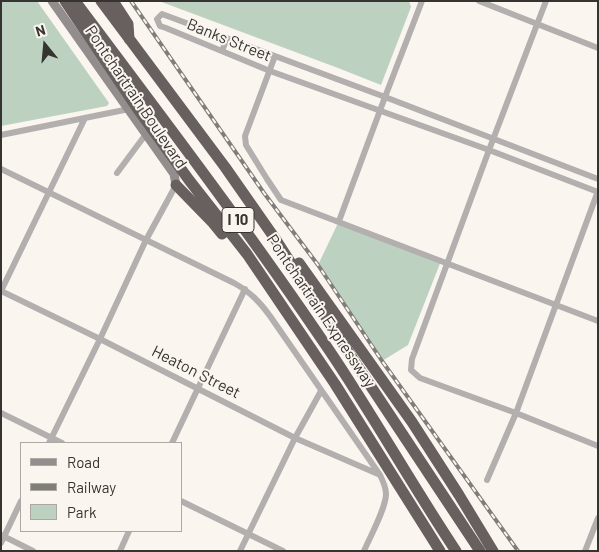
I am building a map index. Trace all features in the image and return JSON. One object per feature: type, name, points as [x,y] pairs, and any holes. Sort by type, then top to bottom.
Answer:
[{"type":"highway","points":[[64,1],[189,180],[247,254],[335,384],[440,551]]},
{"type":"highway","name":"Pontchartrain Expressway","points":[[75,1],[212,183],[267,260],[391,446],[456,551]]},
{"type":"highway","name":"Pontchartrain Expressway","points":[[101,1],[225,167],[276,240],[480,551]]},
{"type":"highway","points":[[113,1],[128,24],[129,40]]},
{"type":"highway","points":[[176,185],[213,223],[285,314],[291,319]]},
{"type":"highway","points":[[276,240],[284,242],[412,422],[493,551]]},
{"type":"highway","points":[[459,495],[500,551]]},
{"type":"street","name":"Pontchartrain Boulevard","points":[[52,1],[174,174],[176,185]]},
{"type":"street","points":[[339,221],[422,1]]},
{"type":"street","points":[[479,1],[598,48]]},
{"type":"street","points":[[546,1],[412,360],[411,370],[420,378],[516,413],[598,446]]},
{"type":"street","name":"Banks Street","points":[[598,179],[162,14],[158,19],[160,26],[270,71],[489,150],[598,192]]},
{"type":"street","points":[[222,51],[226,38]]},
{"type":"street","points":[[275,56],[245,136],[246,145],[282,200],[598,321]]},
{"type":"street","points":[[1,135],[129,109]]},
{"type":"street","points":[[1,291],[85,118]]},
{"type":"street","points":[[117,172],[146,134]]},
{"type":"street","points":[[1,169],[234,282],[246,289],[257,299],[380,475],[386,488],[385,502],[364,551]]},
{"type":"street","points":[[1,413],[50,441],[146,240],[176,185]]},
{"type":"street","points":[[487,480],[516,413],[598,192]]},
{"type":"street","points":[[172,442],[246,289]]},
{"type":"street","name":"Heaton Street","points":[[1,291],[199,388],[295,438],[380,475]]},
{"type":"street","points":[[240,551],[295,438],[321,391]]},
{"type":"street","points":[[182,501],[283,551]]},
{"type":"street","points":[[20,503],[2,538],[33,551]]},
{"type":"street","points":[[585,551],[598,518]]},
{"type":"street","points":[[120,551],[129,532]]},
{"type":"green space","points":[[1,1],[37,1],[109,103],[107,106],[1,126]]},
{"type":"green space","points":[[159,1],[409,1],[411,7],[381,85]]},
{"type":"green space","points":[[339,221],[441,261],[408,345],[382,361],[318,265]]},
{"type":"railway","points":[[131,1],[264,193],[318,265],[382,361],[518,551]]}]
